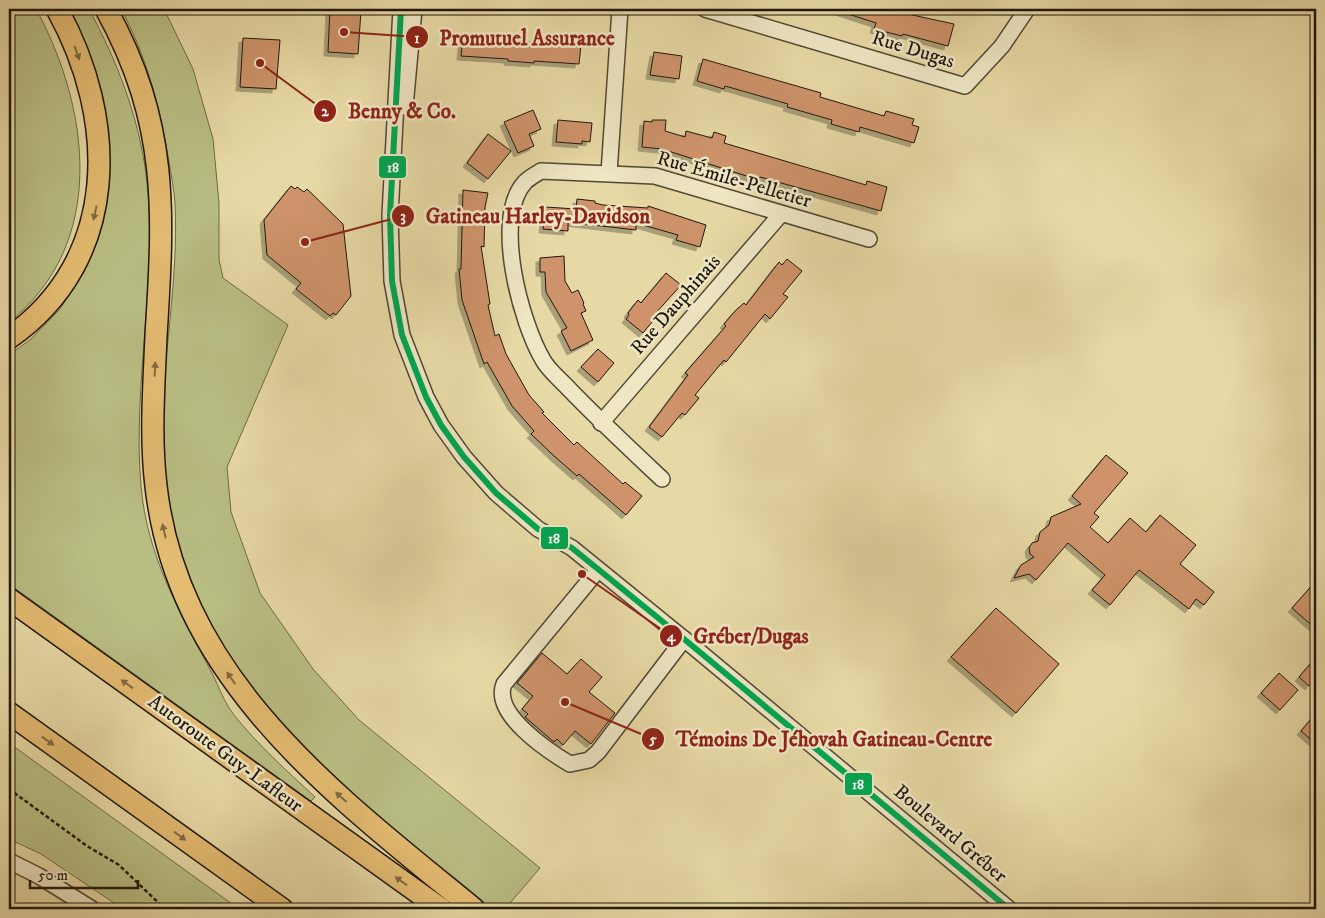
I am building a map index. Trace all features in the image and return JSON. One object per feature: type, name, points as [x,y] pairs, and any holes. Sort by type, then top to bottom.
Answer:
[{"type":"highway","points":[[9,338],[44,308],[70,275],[87,239],[96,207],[99,166],[93,108],[79,56],[57,9]]},
{"type":"highway","points":[[106,9],[136,71],[150,115],[157,150],[162,226],[153,398],[153,453],[162,526],[182,588],[200,628],[229,676],[282,741],[355,810],[474,909]]},
{"type":"highway","name":"Autoroute Guy-Lafleur","points":[[9,599],[441,909]]},
{"type":"highway","points":[[9,713],[282,909]]},
{"type":"street","name":"Boulevard Gréber","points":[[401,9],[390,215],[392,281],[402,335],[426,397],[441,425],[464,457],[496,493],[538,529],[572,548],[1009,909]]},
{"type":"street","name":"Boulevard Gréber","points":[[390,215],[403,140],[414,9]]},
{"type":"street","points":[[609,173],[620,9]]},
{"type":"street","name":"Rue Dugas","points":[[705,9],[965,86],[1002,46],[1026,9]]},
{"type":"street","name":"Rue Émile-Pelletier","points":[[662,479],[601,422],[544,361],[525,319],[513,272],[510,236],[516,198],[525,182],[541,171],[609,173],[668,178],[781,214],[869,239]]},
{"type":"street","name":"Rue Dauphinais","points":[[601,422],[781,214]]},
{"type":"street","points":[[598,570],[504,684],[501,695],[504,704],[516,723],[570,764],[589,760],[605,744],[684,639]]},
{"type":"street","points":[[9,861],[39,876],[92,909]]},
{"type":"path","points":[[9,789],[87,846],[119,865],[165,909]]},
{"type":"green space","points":[[9,9],[36,9],[54,48],[68,89],[77,131],[80,173],[75,215],[63,254],[41,290],[9,322]]},
{"type":"green space","points":[[65,9],[89,9],[109,48],[132,110],[146,174],[149,213],[148,291],[139,447],[144,512],[150,536],[177,606],[227,705],[243,726],[283,768],[315,797],[311,801],[9,584],[9,355],[31,339],[60,309],[84,272],[99,229],[107,179]]},
{"type":"green space","points":[[121,9],[164,9],[193,69],[213,139],[219,203],[219,260],[223,278],[288,325],[227,467],[231,512],[260,593],[313,669],[359,720],[540,868],[505,909],[490,909],[366,806],[307,752],[253,692],[233,666],[200,604],[187,571],[177,537],[164,469],[163,407],[175,261],[174,193],[161,122],[151,83],[138,46]]},
{"type":"green space","points":[[9,743],[239,909],[123,909],[41,854],[9,839]]},
{"type":"building","points":[[330,9],[361,11],[358,54],[328,52]]},
{"type":"building","points":[[840,9],[885,9],[954,24],[948,46],[903,34],[902,36],[874,29],[876,23],[839,11]]},
{"type":"building","points":[[463,35],[555,45],[562,42],[575,43],[581,45],[579,64],[534,61],[534,63],[461,56]]},
{"type":"building","points":[[243,38],[280,40],[276,89],[240,87]]},
{"type":"building","points":[[654,52],[682,56],[679,79],[650,75]]},
{"type":"building","points":[[703,59],[821,93],[820,97],[884,116],[886,111],[914,119],[912,125],[919,127],[914,143],[860,127],[859,132],[831,124],[832,120],[787,107],[788,104],[725,86],[724,89],[697,81]]},
{"type":"building","points":[[533,110],[541,129],[529,134],[534,146],[518,153],[504,122]]},
{"type":"building","points":[[558,120],[592,123],[590,142],[582,141],[582,144],[556,142]]},
{"type":"building","points":[[652,120],[666,120],[665,131],[685,137],[686,131],[712,138],[714,132],[726,136],[724,143],[866,185],[867,181],[887,187],[881,211],[760,177],[759,180],[662,149],[642,147],[644,121],[652,122]]},
{"type":"building","points":[[488,134],[511,151],[488,179],[467,163]]},
{"type":"building","points":[[291,186],[295,189],[297,187],[304,192],[307,189],[343,224],[351,296],[336,315],[333,313],[330,316],[296,289],[301,283],[267,255],[264,220]]},
{"type":"building","points":[[463,190],[488,193],[485,207],[484,247],[481,246],[490,304],[488,305],[495,336],[499,334],[506,354],[529,395],[544,412],[542,413],[574,445],[577,442],[623,484],[625,482],[642,496],[626,515],[579,474],[577,476],[531,434],[534,431],[512,406],[487,362],[484,364],[462,300],[459,269],[461,269]]},
{"type":"building","points":[[577,199],[595,201],[595,203],[603,205],[648,208],[648,206],[706,225],[700,247],[676,240],[678,235],[636,223],[636,230],[568,222],[568,231],[543,229],[545,207],[576,209]]},
{"type":"building","points":[[564,256],[565,281],[572,293],[578,290],[586,311],[581,313],[593,340],[571,351],[561,331],[567,328],[546,292],[545,272],[540,272],[540,258]]},
{"type":"building","points":[[787,259],[802,271],[783,294],[788,297],[770,319],[765,314],[726,362],[724,360],[695,395],[699,398],[685,415],[682,413],[662,437],[649,427],[688,375],[685,373],[726,326],[724,324],[735,311],[744,303],[746,305],[779,262],[782,265]]},
{"type":"building","points":[[666,273],[681,285],[655,314],[657,316],[643,333],[626,319],[629,315],[628,313],[638,300],[641,303]]},
{"type":"building","points":[[598,349],[614,363],[598,382],[581,367]]},
{"type":"building","points":[[1106,455],[1128,473],[1094,513],[1099,517],[1090,527],[1108,543],[1130,518],[1146,532],[1160,515],[1196,545],[1180,564],[1214,592],[1204,605],[1196,599],[1189,609],[1139,570],[1110,605],[1092,590],[1105,575],[1068,543],[1036,580],[1029,574],[1014,578],[1021,565],[1034,557],[1030,554],[1029,548],[1032,543],[1038,541],[1040,532],[1049,525],[1051,517],[1081,504],[1072,496]]},
{"type":"building","points":[[1316,581],[1316,629],[1292,608]]},
{"type":"building","points":[[996,608],[1059,664],[1016,713],[951,657]]},
{"type":"building","points":[[542,653],[567,674],[581,659],[602,677],[589,692],[615,713],[591,744],[575,731],[563,745],[557,739],[554,742],[525,717],[528,714],[522,709],[533,696],[517,683]]},
{"type":"building","points":[[1316,657],[1316,677],[1309,686],[1299,677]]},
{"type":"building","points":[[1279,673],[1298,690],[1280,710],[1261,693]]},
{"type":"building","points":[[1316,713],[1316,744],[1301,731]]},
{"type":"transit line","name":"18","points":[[401,9],[390,215],[392,281],[402,335],[426,397],[441,425],[464,457],[496,493],[538,529],[572,548],[1009,909]]},
{"type":"place","name":"Promutuel Assurance","points":[[344,32]]},
{"type":"place","name":"Benny & Co.","points":[[260,63]]},
{"type":"place","name":"Gatineau Harley-Davidson","points":[[305,242]]},
{"type":"place","name":"Gréber/Dugas","points":[[582,574]]},
{"type":"place","name":"Témoins De Jéhovah Gatineau-Centre","points":[[565,702]]}]
